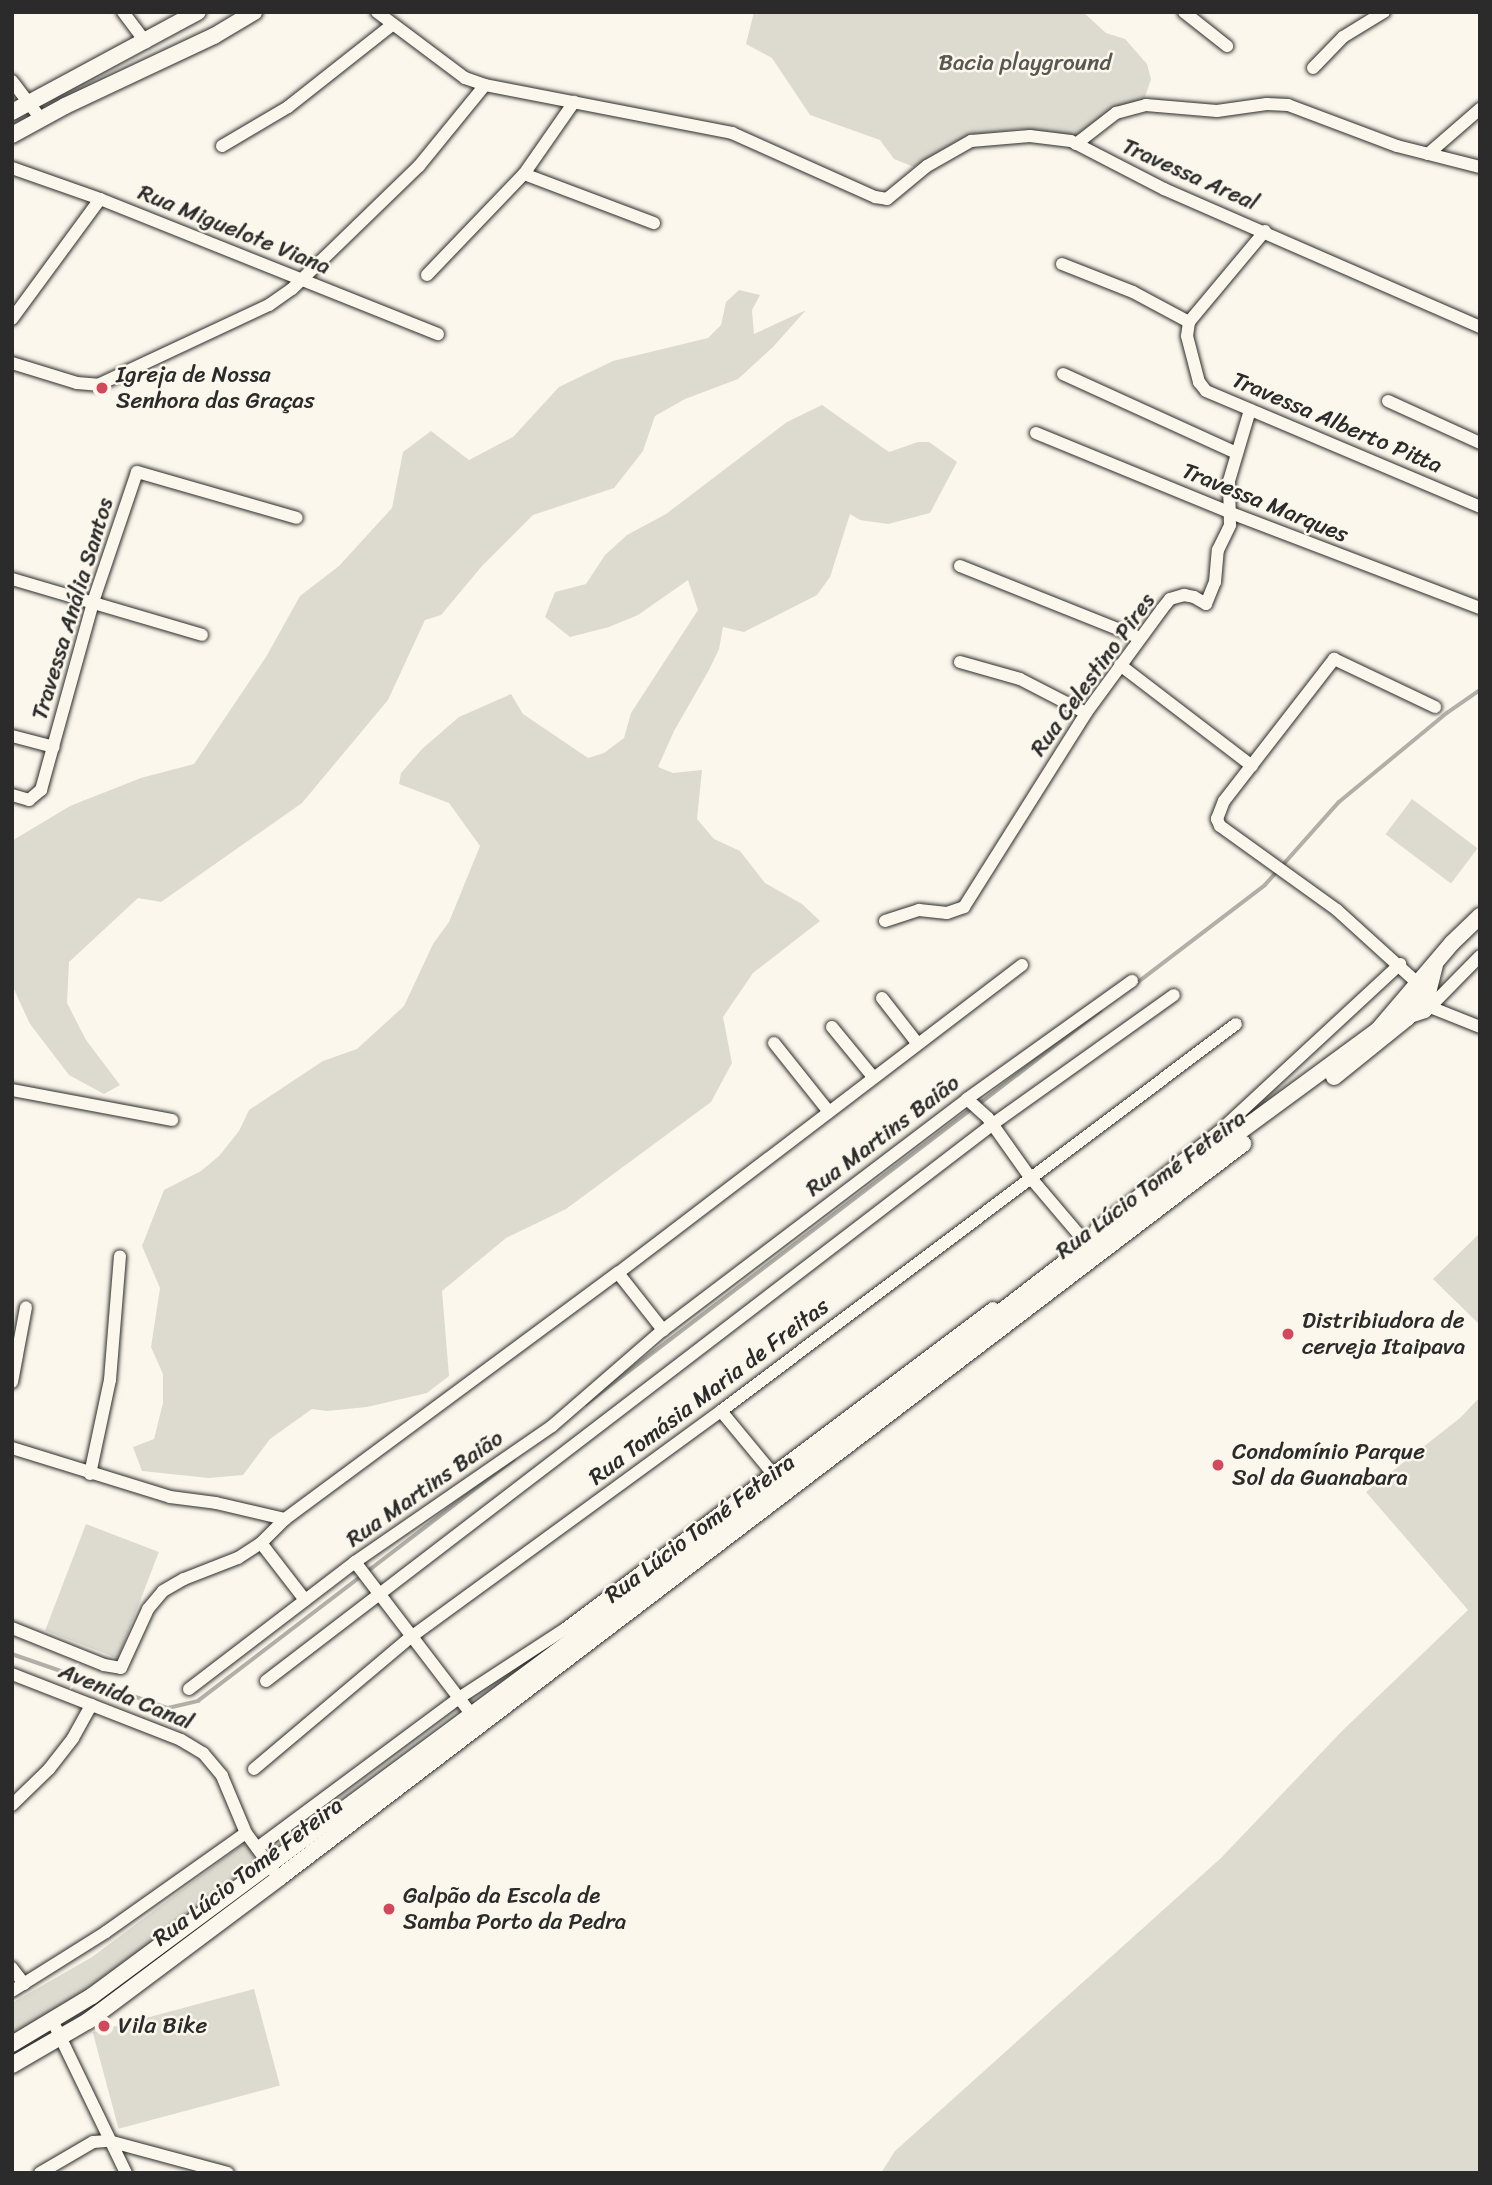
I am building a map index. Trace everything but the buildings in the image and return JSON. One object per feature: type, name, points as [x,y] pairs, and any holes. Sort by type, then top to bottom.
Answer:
[{"type":"main road","points":[[12,112],[198,12]]},
{"type":"main road","points":[[12,135],[214,36],[254,12]]},
{"type":"main road","name":"Rua Lúcio Tomé Feteira","points":[[12,2065],[88,2021],[279,1878],[476,1719],[780,1482],[1089,1246],[1399,1018],[1426,994],[1435,964],[1462,932],[1480,916]]},
{"type":"main road","name":"Rua Lúcio Tomé Feteira","points":[[12,2044],[92,1996],[268,1864],[476,1719]]},
{"type":"street","points":[[123,12],[146,42]]},
{"type":"street","points":[[377,12],[466,78],[485,85],[574,103],[524,174],[427,275]]},
{"type":"street","points":[[1184,12],[1203,18],[1227,47]]},
{"type":"street","points":[[1312,68],[1343,37],[1384,12]]},
{"type":"street","points":[[222,146],[288,107],[392,25]]},
{"type":"street","points":[[12,81],[41,120]]},
{"type":"street","points":[[12,363],[77,383],[98,385],[269,305],[302,280],[419,166],[485,85]]},
{"type":"street","name":"Travessa Areal","points":[[574,103],[733,134],[862,194],[887,199],[927,166],[971,141],[1030,136],[1076,144],[1164,189],[1480,327]]},
{"type":"street","points":[[1076,144],[1116,113],[1146,104],[1217,111],[1267,104],[1288,105],[1313,112],[1397,146],[1480,167]]},
{"type":"street","points":[[1428,154],[1480,109]]},
{"type":"street","name":"Rua Miguelote Viana","points":[[12,167],[100,199],[438,334]]},
{"type":"street","points":[[524,174],[654,223]]},
{"type":"street","points":[[12,318],[100,199]]},
{"type":"street","points":[[1062,264],[1133,292],[1189,322],[1265,231]]},
{"type":"street","name":"Travessa Alberto Pitta","points":[[1189,322],[1187,336],[1199,382],[1206,391],[1480,507]]},
{"type":"street","points":[[1063,374],[1236,453]]},
{"type":"street","points":[[1388,401],[1480,443]]},
{"type":"street","name":"Rua Celestino Pires","points":[[885,921],[919,910],[947,913],[964,907],[1086,713],[1170,599],[1194,597],[1206,604],[1215,582],[1218,550],[1230,526],[1229,481],[1250,410]]},
{"type":"street","name":"Travessa Marques","points":[[1036,433],[1231,513],[1480,608]]},
{"type":"street","name":"Travessa Anália Santos","points":[[12,795],[29,800],[41,790],[93,602],[137,472],[297,518]]},
{"type":"street","points":[[960,566],[1140,638]]},
{"type":"street","points":[[12,579],[202,635]]},
{"type":"street","points":[[1435,707],[1335,659],[1224,801],[1217,819],[1220,826],[1337,910],[1400,964],[1426,994],[1480,1027]]},
{"type":"street","points":[[960,662],[1020,679],[1086,713]]},
{"type":"street","points":[[1119,665],[1252,766]]},
{"type":"street","points":[[12,736],[54,747]]},
{"type":"street","name":"Rua Lúcio Tomé Feteira","points":[[1426,994],[1480,956]]},
{"type":"street","points":[[971,1102],[990,1121],[1030,1177],[1089,1246],[1222,1129],[1400,964]]},
{"type":"street","points":[[305,1600],[261,1543],[285,1519],[618,1273],[1023,965]]},
{"type":"street","name":"Rua Martins Baião","points":[[189,1689],[305,1600],[359,1567],[552,1426],[663,1330],[1132,981]]},
{"type":"street","points":[[266,1681],[375,1590],[990,1121],[1174,995]]},
{"type":"street","points":[[881,998],[918,1044]]},
{"type":"street","name":"Rua Tomásia Maria de Freitas","points":[[254,1769],[411,1637],[722,1411],[1236,1024]]},
{"type":"street","points":[[832,1027],[873,1077]]},
{"type":"street","points":[[775,1043],[829,1112]]},
{"type":"street","points":[[12,1090],[172,1120]]},
{"type":"street","points":[[90,1474],[110,1380],[120,1256]]},
{"type":"street","points":[[618,1273],[663,1330]]},
{"type":"street","points":[[12,1382],[26,1307]]},
{"type":"street","points":[[257,1848],[459,1698],[780,1482],[722,1411]]},
{"type":"street","points":[[12,1448],[170,1497],[216,1503],[285,1519]]},
{"type":"street","name":"Avenida Canal","points":[[12,1628],[113,1668],[124,1665],[148,1609],[163,1591],[184,1579],[238,1558],[261,1543]]},
{"type":"street","points":[[359,1567],[476,1719]]},
{"type":"street","name":"Avenida Canal","points":[[12,1674],[181,1740],[203,1753],[215,1764],[246,1833],[279,1878]]},
{"type":"street","points":[[12,1805],[49,1769],[73,1738],[91,1705]]},
{"type":"street","points":[[12,1991],[106,1933],[246,1833]]},
{"type":"street","points":[[12,1968],[24,1984]]},
{"type":"street","points":[[52,2022],[126,2173]]},
{"type":"street","points":[[40,2173],[93,2143],[109,2141],[228,2173]]},
{"type":"green space","name":"Bacia playground","points":[[754,12],[1083,12],[1106,33],[1125,39],[1147,64],[1151,79],[1144,100],[1071,141],[1054,132],[1020,129],[987,133],[959,140],[914,167],[894,159],[880,140],[810,115],[772,58],[746,44]]},
{"type":"green space","points":[[739,290],[760,295],[752,310],[754,334],[806,310],[773,347],[738,379],[685,399],[655,416],[643,451],[614,488],[533,515],[482,566],[441,615],[425,620],[388,700],[302,803],[161,902],[138,898],[69,962],[67,1003],[86,1040],[120,1085],[104,1094],[69,1075],[30,1024],[12,985],[12,844],[15,839],[70,806],[141,778],[194,764],[266,657],[300,596],[339,566],[392,508],[403,452],[431,431],[469,460],[513,437],[559,387],[613,361],[708,338],[721,325],[726,302]]},
{"type":"green space","points":[[822,405],[889,452],[918,442],[929,442],[957,462],[930,513],[888,524],[860,520],[850,514],[830,577],[817,595],[744,632],[723,627],[719,649],[674,731],[658,767],[673,773],[702,770],[697,819],[714,839],[740,851],[765,883],[802,904],[820,921],[753,973],[723,1017],[732,1063],[711,1102],[566,1209],[506,1238],[442,1291],[449,1376],[427,1393],[367,1407],[327,1411],[312,1409],[270,1439],[243,1475],[209,1478],[142,1471],[133,1447],[154,1439],[163,1403],[163,1374],[151,1347],[160,1288],[142,1246],[164,1190],[201,1171],[219,1156],[239,1131],[249,1110],[323,1061],[357,1049],[404,1006],[433,944],[449,922],[480,846],[449,803],[399,784],[401,773],[422,749],[459,717],[511,694],[523,714],[588,758],[604,753],[624,738],[631,713],[698,610],[688,580],[638,615],[609,627],[570,637],[545,617],[555,592],[586,584],[605,555],[627,535],[666,514],[787,422]]},
{"type":"green space","points":[[1412,799],[1477,848],[1451,883],[1386,834]]},
{"type":"green space","points":[[1480,1233],[1480,1325],[1433,1279]]},
{"type":"green space","points":[[1480,1397],[1480,2173],[881,2173],[895,2151],[1221,1858],[1342,1731],[1468,1610],[1366,1492],[1460,1418]]},
{"type":"green space","points":[[86,1524],[159,1552],[118,1658],[45,1630]]},
{"type":"green space","points":[[242,1845],[248,1845],[260,1860],[259,1865],[103,1981],[12,2035],[12,2003],[92,1957]]},
{"type":"green space","points":[[254,1989],[280,2086],[119,2129],[93,2032]]},
{"type":"waterway","points":[[1137,983],[1265,885],[1339,802],[1447,713],[1480,690]]},
{"type":"waterway","points":[[978,1105],[1100,1011]]},
{"type":"waterway","points":[[586,1404],[972,1109]]},
{"type":"waterway","points":[[12,1654],[168,1708],[198,1701],[513,1460]]},
{"type":"place","name":"Igreja de Nossa Senhora das Graças","points":[[102,388]]},
{"type":"place","name":"Distribiudora de cerveja Itaipava","points":[[1288,1334]]},
{"type":"place","name":"Condomínio Parque Sol da Guanabara","points":[[1218,1465]]},
{"type":"place","name":"Galpão da Escola de Samba Porto da Pedra","points":[[389,1909]]},
{"type":"place","name":"Vila Bike","points":[[104,2026]]}]
